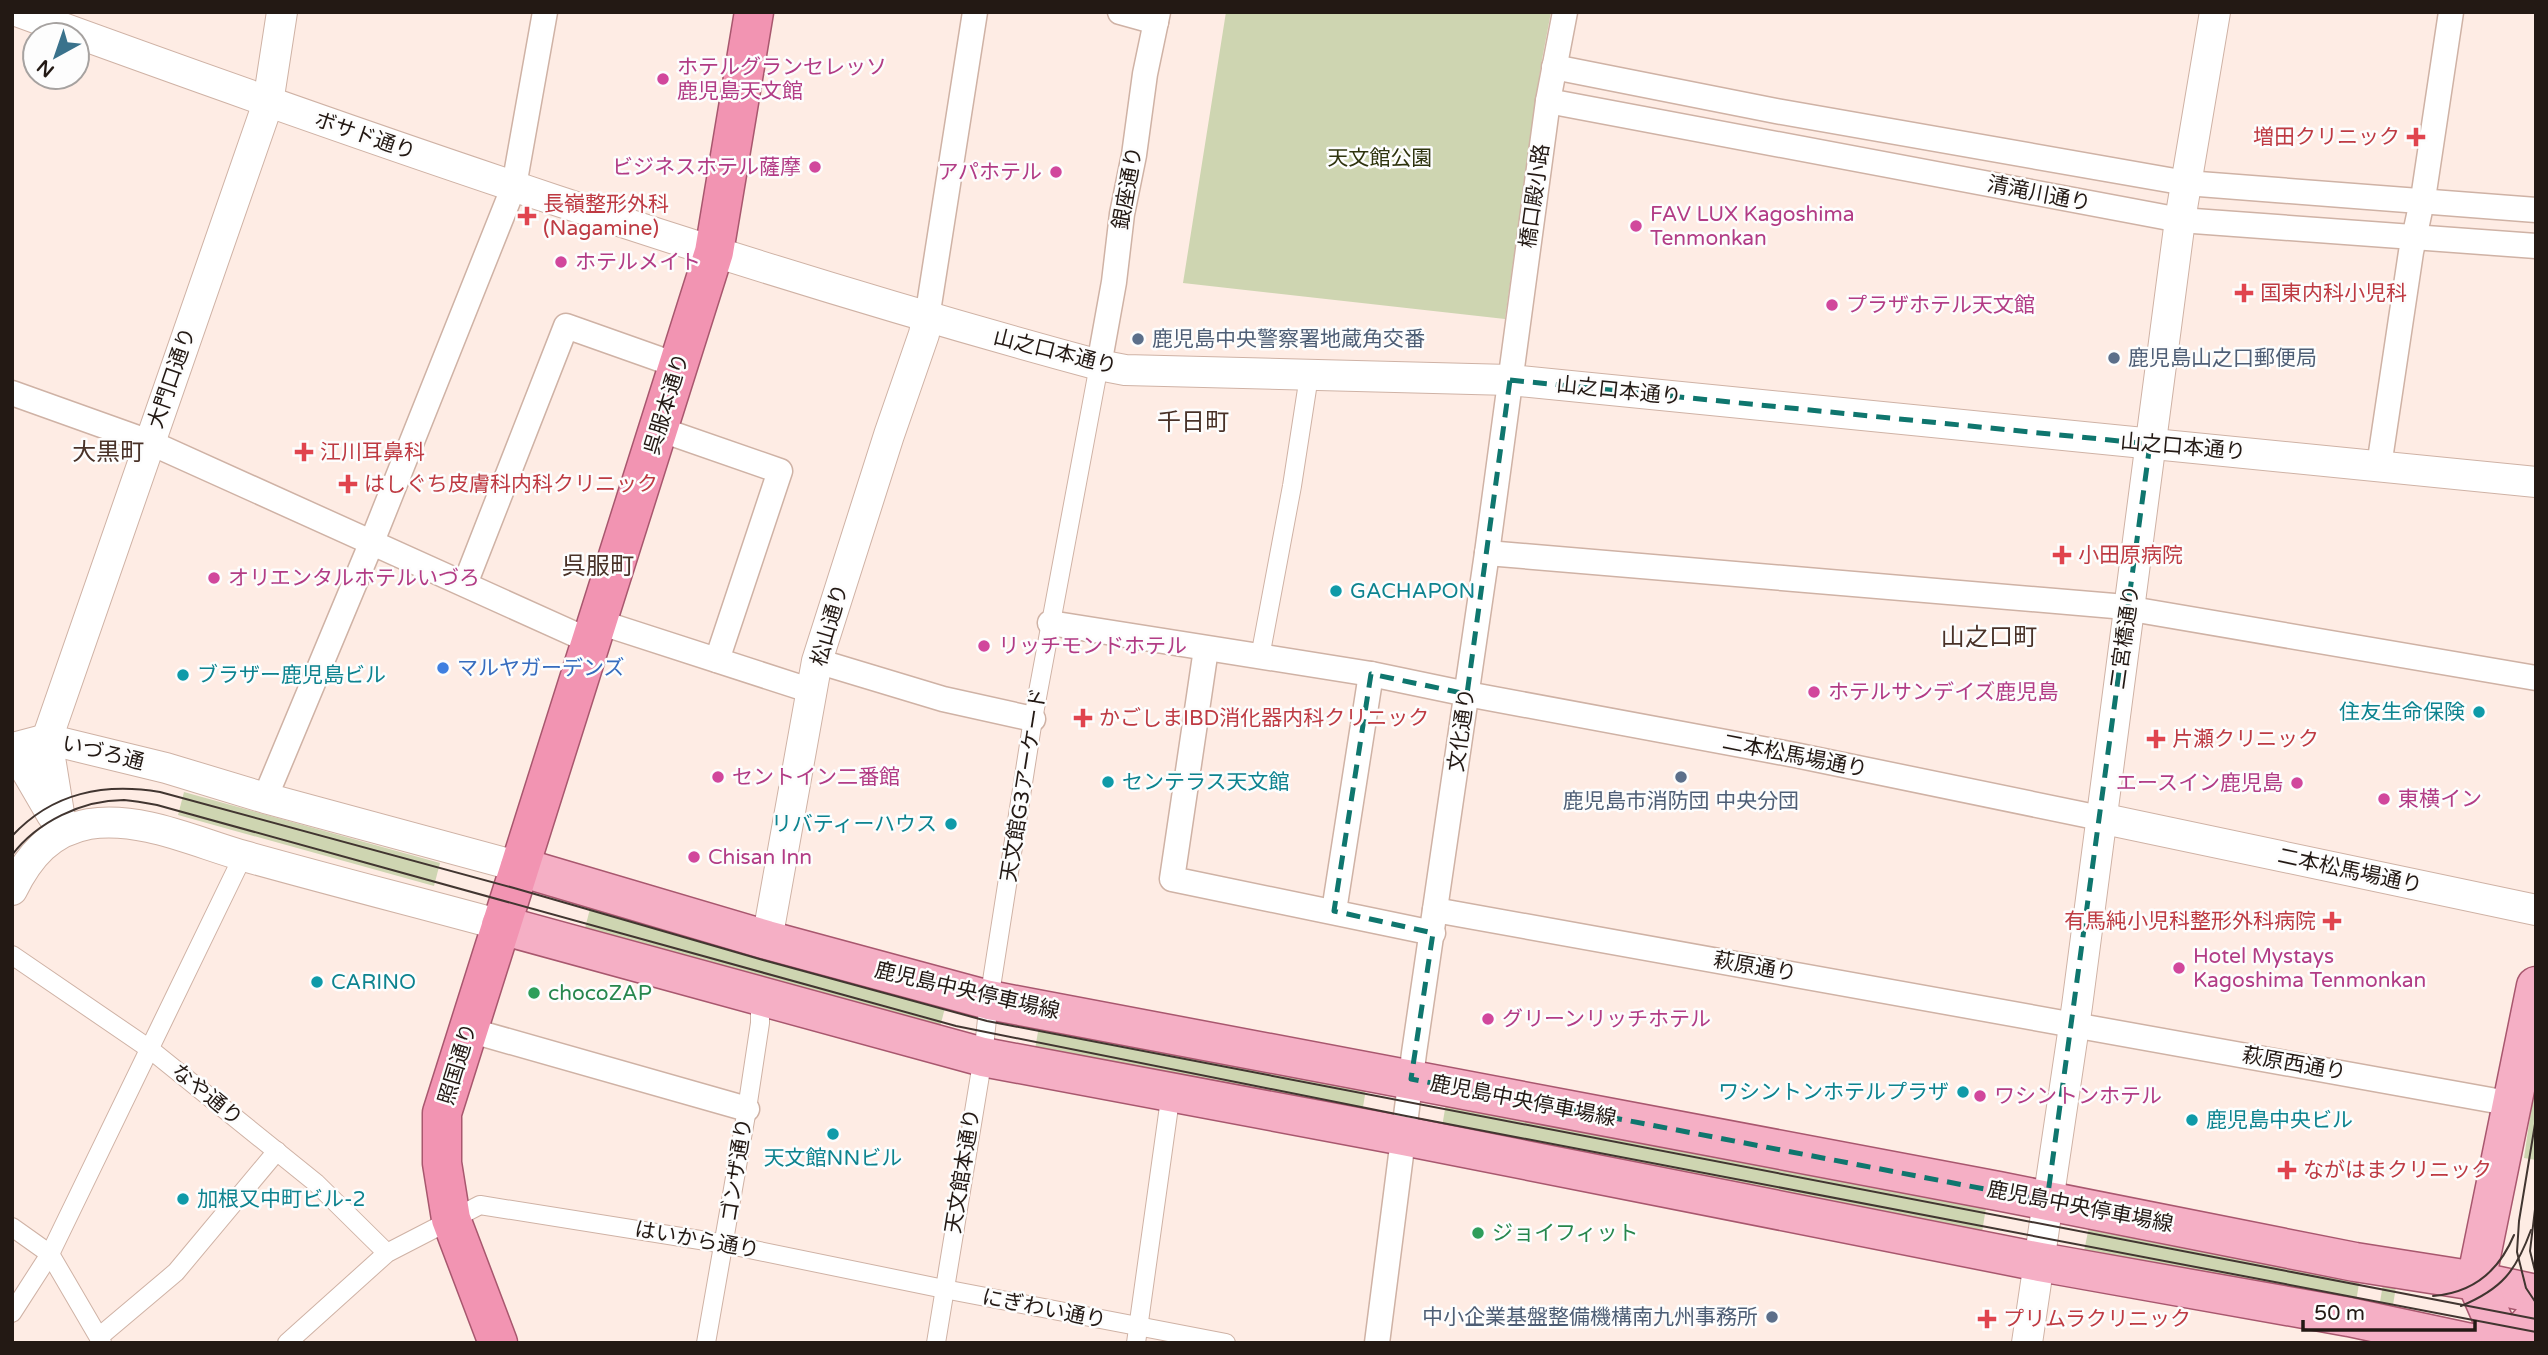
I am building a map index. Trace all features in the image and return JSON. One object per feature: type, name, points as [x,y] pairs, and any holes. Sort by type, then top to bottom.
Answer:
[{"type":"highway","name":"呉服本通り","points":[[520,867],[714,252],[754,12]]},
{"type":"highway","name":"照国通り","points":[[498,1343],[451,1219],[442,1163],[442,1113],[520,867]]},
{"type":"main road","name":"鹿児島中央停車場線","points":[[520,867],[767,940],[989,1000],[2355,1262],[2476,1281],[2536,1294]]},
{"type":"main road","points":[[501,925],[983,1057],[1404,1136],[2040,1262],[2349,1317],[2471,1343]]},
{"type":"main road","points":[[2503,1343],[2476,1281],[2536,986]]},
{"type":"main road","points":[[2513,1343],[2536,1316]]},
{"type":"street","name":"ボサド通り","points":[[19,12],[268,103],[714,252]]},
{"type":"street","name":"大門口通り","points":[[47,739],[268,103],[282,12]]},
{"type":"street","points":[[265,798],[371,544],[514,186],[545,12]]},
{"type":"street","points":[[926,318],[975,12]]},
{"type":"street","points":[[1120,12],[1157,17]]},
{"type":"street","name":"橋口殿小路","points":[[1510,380],[1548,101],[1565,12]]},
{"type":"street","name":"二宮橋通り","points":[[2027,1343],[2074,1024],[2180,220],[2215,12]]},
{"type":"street","points":[[2379,466],[2451,12]]},
{"type":"street","name":"銀座通り","points":[[1099,365],[1114,282],[1122,214],[1135,155],[1145,74],[1157,17]]},
{"type":"street","name":"清滝川通り","points":[[1554,67],[1776,111],[2186,183],[2536,210]]},
{"type":"street","name":"清滝川通り","points":[[1548,101],[2180,220],[2536,246]]},
{"type":"street","points":[[1769,143],[1776,111]]},
{"type":"street","points":[[1967,180],[1976,146]]},
{"type":"street","name":"山之口本通り","points":[[714,252],[926,318],[1099,365],[1137,371],[1510,380],[2536,482]]},
{"type":"street","name":"松山通り","points":[[767,940],[817,661],[924,334],[926,318]]},
{"type":"street","points":[[465,584],[566,326],[679,366]]},
{"type":"street","name":"天文館G3アーケード","points":[[989,1000],[1033,719],[1099,365]]},
{"type":"street","points":[[1260,657],[1292,486],[1309,376]]},
{"type":"street","name":"文化通り","points":[[1377,1343],[1411,1079],[1488,552],[1510,380]]},
{"type":"street","points":[[12,393],[149,442],[465,584],[595,632],[717,660],[812,691]]},
{"type":"street","points":[[659,429],[780,471],[717,660]]},
{"type":"street","points":[[1488,552],[2129,608],[2536,678]]},
{"type":"street","name":"二本松馬場通り","points":[[1050,623],[1371,674],[1795,755],[2536,910]]},
{"type":"street","name":"萩原通り","points":[[1206,649],[1172,879],[1334,911],[1434,921],[2074,1024]]},
{"type":"street","points":[[817,661],[943,699],[1033,719]]},
{"type":"street","points":[[1334,911],[1371,674]]},
{"type":"street","points":[[47,739],[62,832]]},
{"type":"street","name":"いづろ通","points":[[62,832],[13,749],[47,739],[166,768],[265,798],[520,867]]},
{"type":"street","points":[[12,890],[32,856],[47,841],[62,832],[90,824],[119,823],[150,828],[243,856],[501,925]]},
{"type":"street","points":[[12,1312],[50,1254],[243,856]]},
{"type":"street","name":"なや通り","points":[[12,955],[151,1050],[316,1183],[387,1253]]},
{"type":"street","name":"ゴンザ通り","points":[[706,1343],[747,1109],[760,1023],[760,996]]},
{"type":"street","name":"天文館本通り","points":[[936,1343],[983,1057],[989,1000]]},
{"type":"street","name":"萩原西通り","points":[[2074,1024],[2513,1104]]},
{"type":"street","points":[[469,1030],[747,1109]]},
{"type":"street","points":[[1137,1335],[1171,1092]]},
{"type":"street","points":[[12,1227],[50,1254],[100,1340],[176,1272],[277,1151]]},
{"type":"street","name":"はいから通り","points":[[287,1343],[387,1253],[480,1205],[725,1244],[944,1289]]},
{"type":"street","name":"にぎわい通り","points":[[944,1289],[1137,1335],[1226,1343]]},
{"type":"highlighted area","points":[[1510,380],[2150,444],[2047,1201],[1411,1079],[1433,933],[1334,911],[1371,674],[1467,694]]},
{"type":"green space","name":"天文館公園","points":[[1226,12],[1551,12],[1505,319],[1183,283]]},
{"type":"green space","points":[[184,792],[440,863],[434,886],[178,815]]},
{"type":"green space","points":[[591,905],[946,1004],[940,1027],[816,995],[585,928]]},
{"type":"green space","points":[[1039,1026],[1366,1089],[1362,1113],[1035,1049]]},
{"type":"green space","points":[[2536,1076],[2536,1160],[2524,1158]]},
{"type":"green space","points":[[1446,1103],[1986,1208],[1982,1232],[1442,1127]]},
{"type":"green space","points":[[2089,1227],[2360,1278],[2356,1302],[2084,1251]]},
{"type":"green space","points":[[2383,1284],[2396,1287],[2392,1311],[2379,1308]]},
{"type":"tram line","points":[[12,836],[45,809],[80,794],[119,789],[160,792],[987,1021],[2536,1319]]},
{"type":"tram line","points":[[12,855],[34,832],[77,809],[124,800],[157,805],[956,1026],[1406,1116],[2536,1332]]},
{"type":"tram line","points":[[2536,1118],[2519,1221],[2517,1252],[2526,1288],[2536,1303]]},
{"type":"tram line","points":[[2536,1201],[2530,1251],[2536,1275]]},
{"type":"tram line","points":[[2461,1306],[2487,1293],[2506,1277],[2520,1257],[2531,1230]]},
{"type":"tram line","points":[[2433,1296],[2460,1290],[2482,1278],[2500,1259],[2514,1235]]},
{"type":"place","name":"ホテルグランセレッソ 鹿児島天文館","points":[[663,79]]},
{"type":"place","name":"増田クリニック","points":[[2416,137]]},
{"type":"place","name":"ビジネスホテル薩摩","points":[[815,167]]},
{"type":"place","name":"アパホテル","points":[[1056,172]]},
{"type":"place","name":"長嶺整形外科 (Nagamine)","points":[[527,216]]},
{"type":"place","name":"FAV LUX Kagoshima Tenmonkan","points":[[1636,226]]},
{"type":"place","name":"ホテルメイト","points":[[561,262]]},
{"type":"place","name":"国東内科小児科","points":[[2244,293]]},
{"type":"place","name":"プラザホテル天文館","points":[[1832,305]]},
{"type":"place","name":"鹿児島中央警察署地蔵角交番","points":[[1138,339]]},
{"type":"place","name":"鹿児島山之口郵便局","points":[[2114,358]]},
{"type":"place","name":"江川耳鼻科","points":[[304,452]]},
{"type":"place","name":"はしぐち皮膚科内科クリニック","points":[[348,484]]},
{"type":"place","name":"小田原病院","points":[[2062,555]]},
{"type":"place","name":"オリエンタルホテルいづろ","points":[[214,578]]},
{"type":"place","name":"GACHAPON","points":[[1336,591]]},
{"type":"place","name":"リッチモンドホテル","points":[[984,646]]},
{"type":"place","name":"マルヤガーデンズ","points":[[443,668]]},
{"type":"place","name":"ブラザー鹿児島ビル","points":[[183,675]]},
{"type":"place","name":"ホテルサンデイズ鹿児島","points":[[1814,692]]},
{"type":"place","name":"住友生命保険","points":[[2479,712]]},
{"type":"place","name":"かごしまIBD消化器内科クリニック","points":[[1083,718]]},
{"type":"place","name":"片瀬クリニック","points":[[2156,739]]},
{"type":"place","name":"セントイン二番館","points":[[718,777]]},
{"type":"place","name":"鹿児島市消防団 中央分団","points":[[1681,777]]},
{"type":"place","name":"センテラス天文館","points":[[1108,782]]},
{"type":"place","name":"エースイン鹿児島","points":[[2297,783]]},
{"type":"place","name":"東横イン","points":[[2384,799]]},
{"type":"place","name":"リバティーハウス","points":[[951,824]]},
{"type":"place","name":"Chisan Inn","points":[[694,857]]},
{"type":"place","name":"有馬純小児科整形外科病院","points":[[2332,921]]},
{"type":"place","name":"Hotel Mystays Kagoshima Tenmonkan","points":[[2179,968]]},
{"type":"place","name":"CARINO","points":[[317,982]]},
{"type":"place","name":"chocoZAP","points":[[534,993]]},
{"type":"place","name":"グリーンリッチホテル","points":[[1488,1019]]},
{"type":"place","name":"ワシントンホテルプラザ","points":[[1963,1092]]},
{"type":"place","name":"ワシントンホテル","points":[[1980,1096]]},
{"type":"place","name":"鹿児島中央ビル","points":[[2192,1120]]},
{"type":"place","name":"天文館NNビル","points":[[833,1134]]},
{"type":"place","name":"ながはまクリニック","points":[[2287,1170]]},
{"type":"place","name":"加根又中町ビル-2","points":[[183,1199]]},
{"type":"place","name":"ジョイフィット","points":[[1478,1233]]},
{"type":"place","name":"中小企業基盤整備機構南九州事務所","points":[[1772,1317]]},
{"type":"place","name":"プリムラクリニック","points":[[1987,1319]]},
{"type":"district","name":"千日町","points":[[1193,422]]},
{"type":"district","name":"大黒町","points":[[108,452]]},
{"type":"district","name":"呉服町","points":[[598,566]]},
{"type":"district","name":"山之口町","points":[[1989,637]]}]
